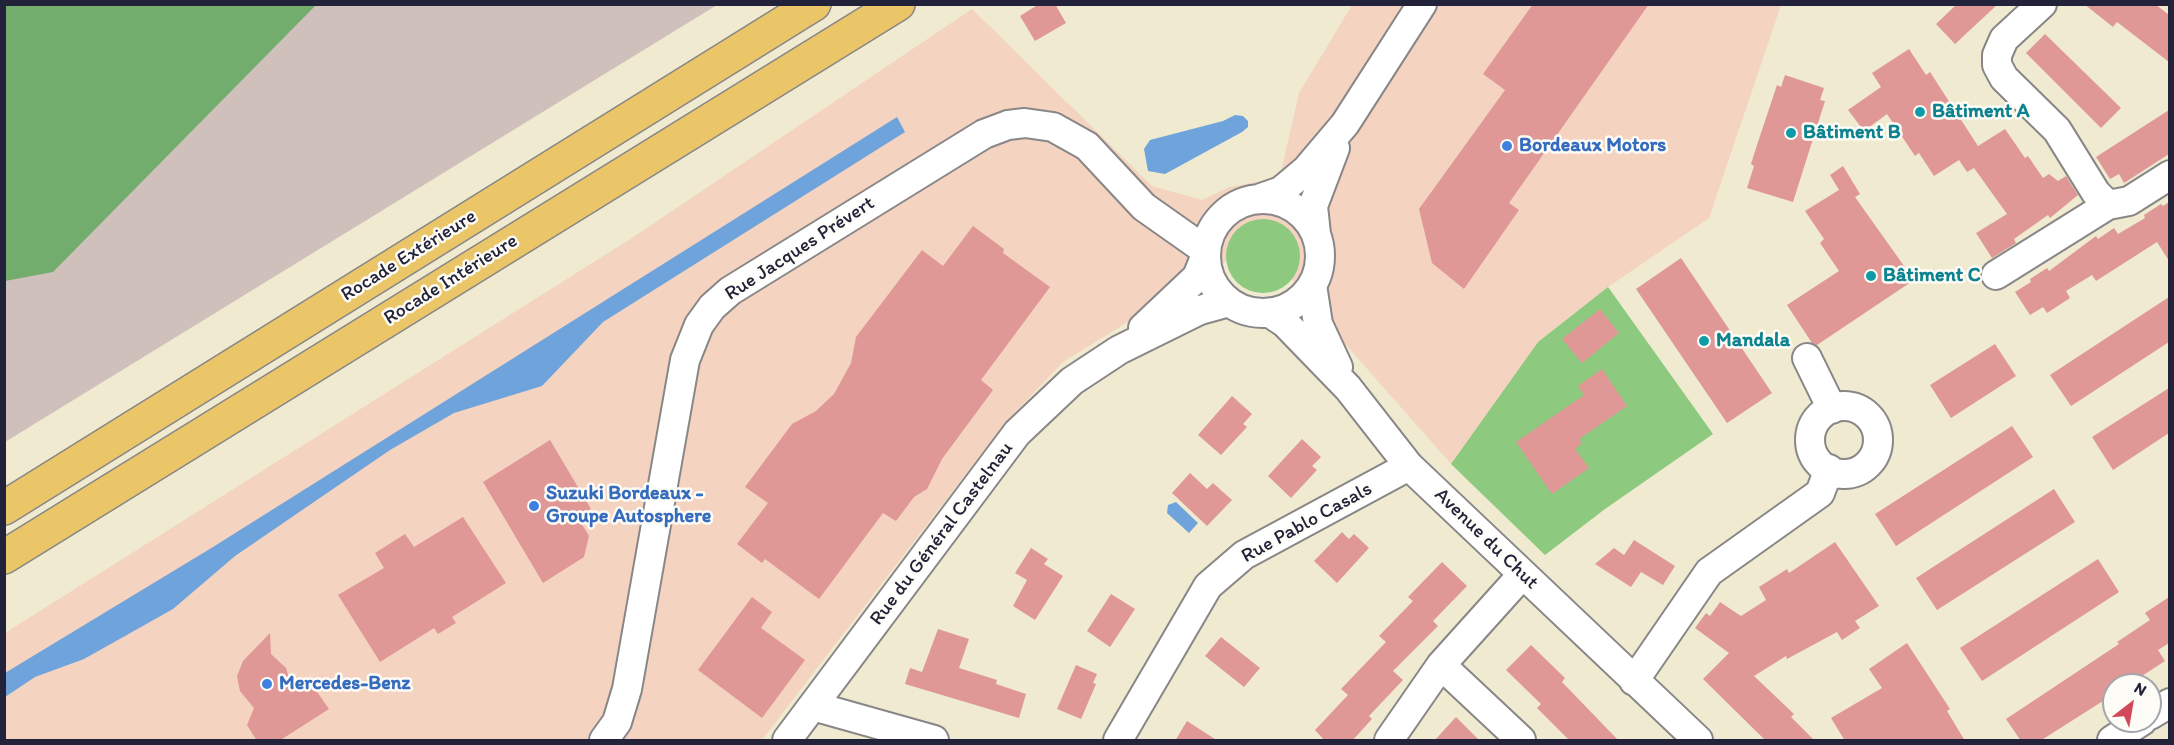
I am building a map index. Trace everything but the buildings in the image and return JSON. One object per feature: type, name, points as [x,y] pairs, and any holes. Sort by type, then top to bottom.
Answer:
[{"type":"highway","name":"Rocade Extérieure","points":[[4,508],[814,4]]},
{"type":"highway","name":"Rocade Intérieure","points":[[4,557],[898,4]]},
{"type":"street","points":[[1345,124],[1313,206],[1320,251],[1319,269],[1312,285],[1303,297],[1290,306],[1270,312],[1245,310],[1229,302],[1216,290],[1208,274],[1205,254],[1210,232],[1220,217],[1232,207],[1281,191],[1306,170],[1345,124],[1422,4]]},
{"type":"street","points":[[2042,4],[2004,39],[1997,55],[1997,65],[2004,78],[2058,130],[2096,193],[2108,205]]},
{"type":"street","name":"Rue Jacques Prévert","points":[[604,741],[617,722],[625,699],[685,360],[699,325],[712,307],[747,280],[984,134],[1008,125],[1040,124],[1067,133],[1100,159],[1144,207],[1158,219],[1175,227],[1205,254]]},
{"type":"street","points":[[1996,275],[2108,205],[2129,201],[2169,175]]},
{"type":"street","points":[[1261,198],[1278,200],[1294,207],[1307,219],[1316,234]]},
{"type":"street","points":[[1175,227],[1220,217]]},
{"type":"street","name":"Rue du Général Castelnau","points":[[1119,350],[1197,277],[1205,254]]},
{"type":"street","name":"Avenue du Chut","points":[[1312,285],[1318,324],[1348,388]]},
{"type":"street","name":"Rue du Général Castelnau","points":[[787,741],[1017,433],[1072,381],[1119,350],[1200,310],[1229,302]]},
{"type":"street","name":"Avenue du Chut","points":[[1270,312],[1285,322],[1348,388],[1409,466],[1698,741]]},
{"type":"street","points":[[1807,358],[1832,409]]},
{"type":"street","points":[[1842,406],[1863,412],[1877,431],[1878,442],[1870,463],[1861,470],[1839,474],[1819,464],[1810,444],[1815,422],[1832,409],[1842,406]]},
{"type":"street","name":"Rue Pablo Casals","points":[[1118,741],[1208,586],[1244,555],[1409,466]]},
{"type":"street","points":[[1634,681],[1709,572],[1820,493],[1829,469]]},
{"type":"street","points":[[1389,741],[1441,665],[1522,575]]},
{"type":"street","points":[[1441,665],[1521,741]]},
{"type":"street","points":[[813,706],[934,741]]},
{"type":"shaded area","points":[[5,5],[717,5],[5,442]]},
{"type":"shaded area","points":[[1352,5],[1781,5],[1709,218],[1608,287],[1538,342],[1451,464],[1332,329],[1281,266],[1241,252],[1063,362],[1004,424],[762,740],[5,740],[5,633],[632,238],[972,9],[1152,186],[1202,200],[1230,187],[1267,180],[1281,172],[1299,93]]},
{"type":"green space","points":[[5,4],[316,5],[53,272],[5,281]]},
{"type":"green space","points":[[1263,219],[1277,222],[1289,230],[1297,242],[1300,256],[1297,270],[1289,282],[1277,290],[1263,293],[1249,290],[1237,282],[1229,270],[1226,256],[1229,242],[1237,230],[1249,222]]},
{"type":"green space","points":[[1608,287],[1713,434],[1605,509],[1545,555],[1451,464],[1538,342]]},
{"type":"water","points":[[1235,115],[1243,116],[1248,121],[1248,127],[1242,132],[1165,174],[1148,171],[1144,149],[1150,140],[1223,121]]},
{"type":"water","points":[[897,117],[905,132],[603,322],[542,386],[454,413],[390,450],[235,556],[173,609],[84,659],[35,677],[5,697],[5,673],[213,547]]},
{"type":"water","points":[[1176,502],[1198,523],[1189,533],[1167,513],[1168,505]]},
{"type":"place","name":"Bâtiment A","points":[[1920,112]]},
{"type":"place","name":"Bâtiment B","points":[[1791,133]]},
{"type":"place","name":"Bordeaux Motors","points":[[1507,146]]},
{"type":"place","name":"Bâtiment C","points":[[1871,276]]},
{"type":"place","name":"Mandala","points":[[1704,341]]},
{"type":"place","name":"Suzuki Bordeaux - Groupe Autosphere","points":[[534,506]]},
{"type":"place","name":"Mercedes-Benz","points":[[267,684]]}]
